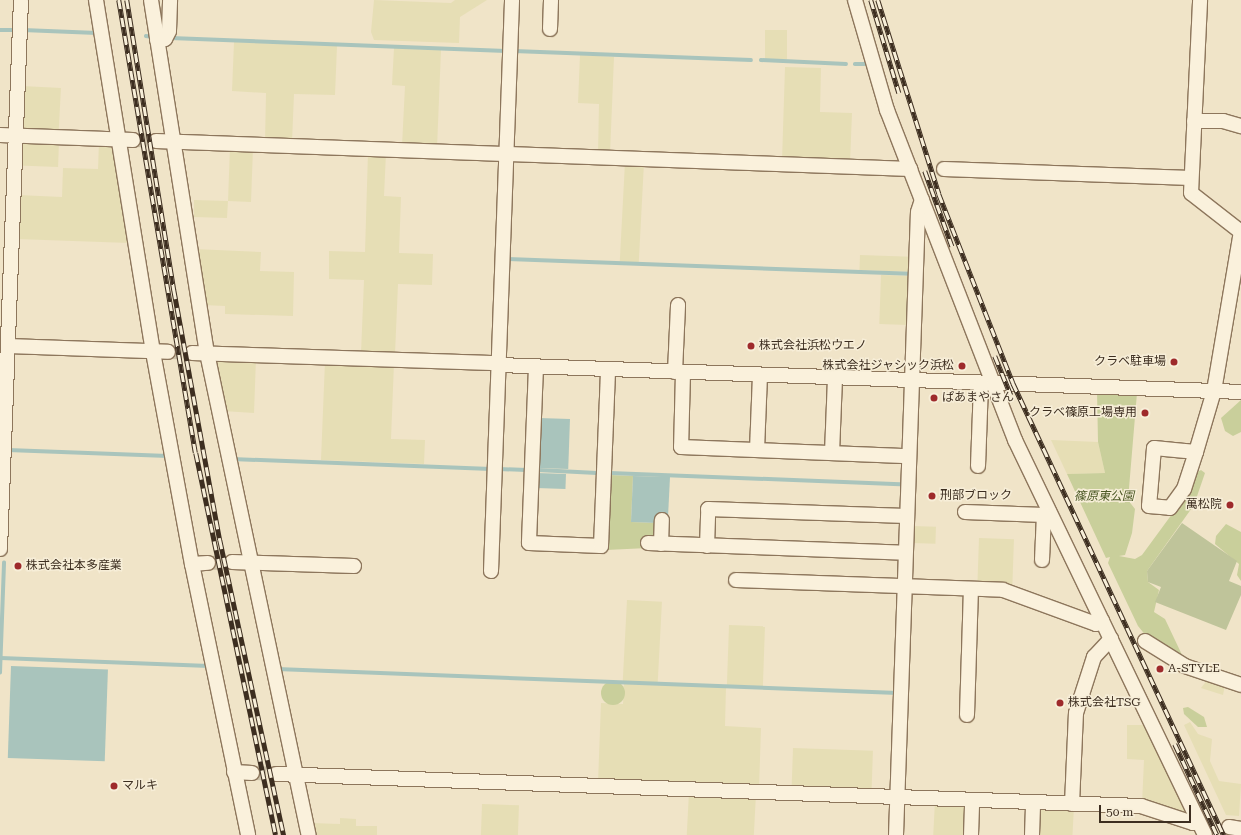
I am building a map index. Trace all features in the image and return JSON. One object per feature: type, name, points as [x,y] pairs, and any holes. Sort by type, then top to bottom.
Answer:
[{"type":"street","points":[[0,549],[5,339],[16,136],[21,0]]},
{"type":"street","points":[[96,0],[116,139],[153,352],[192,564],[248,835]]},
{"type":"street","points":[[151,0],[171,141],[207,353],[249,562],[309,835]]},
{"type":"street","points":[[157,40],[165,39],[169,31],[170,0]]},
{"type":"street","points":[[491,571],[512,0]]},
{"type":"street","points":[[550,29],[551,0]]},
{"type":"street","points":[[854,0],[882,94],[922,200],[987,383],[1015,440],[1046,513],[1111,639],[1205,835]]},
{"type":"street","points":[[1196,452],[1154,448],[1149,506],[1170,508],[1184,489],[1196,452],[1214,391],[1241,232],[1191,193],[1200,0]]},
{"type":"street","points":[[1194,121],[1223,120],[1241,126]]},
{"type":"street","points":[[0,135],[133,140]]},
{"type":"street","points":[[156,141],[910,169]]},
{"type":"street","points":[[944,169],[1191,178]]},
{"type":"street","points":[[896,835],[906,516],[918,212],[922,200]]},
{"type":"street","points":[[678,304],[681,447],[909,456]]},
{"type":"street","points":[[5,339],[168,352]]},
{"type":"street","points":[[192,353],[499,364],[608,370],[1241,392]]},
{"type":"street","points":[[536,367],[529,543],[601,546],[608,370]]},
{"type":"street","points":[[757,450],[760,375]]},
{"type":"street","points":[[832,453],[835,378]]},
{"type":"street","points":[[978,466],[987,383]]},
{"type":"street","points":[[707,546],[708,509],[906,516]]},
{"type":"street","points":[[965,512],[1046,513]]},
{"type":"street","points":[[1042,560],[1046,513]]},
{"type":"street","points":[[662,520],[655,544],[905,553]]},
{"type":"street","points":[[232,562],[354,566]]},
{"type":"street","points":[[192,564],[208,563]]},
{"type":"street","points":[[736,580],[1010,591],[1046,609],[1096,624],[1102,621]]},
{"type":"street","points":[[970,709],[971,589]]},
{"type":"street","points":[[1072,804],[1076,713],[1094,657],[1111,639]]},
{"type":"street","points":[[1145,641],[1185,666],[1241,685]]},
{"type":"street","points":[[234,772],[252,773]]},
{"type":"street","points":[[276,774],[1148,807],[1193,823],[1198,821]]},
{"type":"street","points":[[971,835],[972,800]]},
{"type":"street","points":[[1032,835],[1034,802]]},
{"type":"shaded area","points":[[374,0],[451,3],[455,0],[487,0],[460,17],[459,43],[374,40],[371,32]]},
{"type":"shaded area","points":[[765,30],[787,30],[787,59],[765,59]]},
{"type":"shaded area","points":[[234,42],[337,46],[335,95],[294,94],[292,142],[265,141],[266,93],[232,91]]},
{"type":"shaded area","points":[[394,48],[441,50],[437,148],[402,146],[405,86],[392,85]]},
{"type":"shaded area","points":[[580,55],[614,57],[610,154],[598,154],[599,104],[578,103]]},
{"type":"shaded area","points":[[785,67],[821,68],[820,112],[852,113],[850,163],[782,161]]},
{"type":"shaded area","points":[[22,86],[61,88],[59,131],[20,129]]},
{"type":"shaded area","points":[[20,140],[59,141],[58,167],[19,166]]},
{"type":"shaded area","points":[[99,142],[114,145],[130,243],[16,239],[18,195],[62,197],[63,168],[98,169]]},
{"type":"shaded area","points":[[230,147],[253,148],[251,202],[228,201]]},
{"type":"shaded area","points":[[368,152],[386,153],[384,196],[401,197],[399,253],[433,254],[432,285],[398,284],[395,354],[361,353],[364,280],[329,279],[329,251],[365,252]]},
{"type":"shaded area","points":[[625,162],[644,163],[639,263],[620,262]]},
{"type":"shaded area","points":[[194,200],[228,201],[227,218],[194,217]]},
{"type":"shaded area","points":[[194,249],[261,252],[260,271],[294,272],[293,316],[225,314],[225,306],[203,305]]},
{"type":"shaded area","points":[[860,255],[911,257],[910,272],[859,270]]},
{"type":"shaded area","points":[[881,275],[910,276],[908,325],[879,324]]},
{"type":"shaded area","points":[[212,357],[256,358],[254,413],[223,411]]},
{"type":"shaded area","points":[[325,361],[394,363],[391,439],[425,440],[424,464],[321,460]]},
{"type":"shaded area","points":[[1051,440],[1098,442],[1105,473],[1067,474]]},
{"type":"shaded area","points":[[912,526],[936,527],[935,544],[911,543]]},
{"type":"shaded area","points":[[979,538],[1014,539],[1012,587],[977,586]]},
{"type":"shaded area","points":[[627,600],[662,602],[658,683],[623,681]]},
{"type":"shaded area","points":[[729,625],[765,626],[763,686],[727,685]]},
{"type":"shaded area","points":[[1208,679],[1225,685],[1223,695],[1201,688]]},
{"type":"shaded area","points":[[624,683],[726,687],[725,726],[761,728],[759,789],[598,783],[601,703],[623,704]]},
{"type":"shaded area","points":[[1190,722],[1198,734],[1212,739],[1210,761],[1219,781],[1241,784],[1239,816],[1226,815],[1184,725]]},
{"type":"shaded area","points":[[1127,725],[1147,725],[1191,817],[1142,804],[1144,760],[1127,759]]},
{"type":"shaded area","points":[[793,748],[873,751],[871,793],[792,790]]},
{"type":"shaded area","points":[[689,792],[756,796],[754,835],[687,835]]},
{"type":"shaded area","points":[[935,801],[969,803],[967,835],[933,835]]},
{"type":"shaded area","points":[[482,804],[519,805],[518,835],[481,835]]},
{"type":"shaded area","points":[[1037,805],[1074,807],[1072,835],[1035,835]]},
{"type":"shaded area","points":[[340,818],[356,819],[356,826],[377,826],[377,835],[313,835],[311,823],[340,824]]},
{"type":"green space","name":"篠原東公園","points":[[1097,391],[1137,393],[1128,500],[1135,509],[1132,533],[1125,555],[1119,556],[1135,559],[1142,555],[1186,495],[1194,474],[1201,470],[1205,473],[1194,505],[1147,571],[1148,582],[1159,590],[1154,612],[1165,619],[1183,657],[1147,637],[1138,626],[1108,563],[1110,557],[1106,558],[1067,474],[1105,473],[1098,442]]},
{"type":"green space","points":[[1241,400],[1241,432],[1233,436],[1225,431],[1221,418]]},
{"type":"green space","points":[[609,475],[633,476],[631,522],[657,523],[656,539],[648,548],[606,550]]},
{"type":"green space","points":[[1182,523],[1237,561],[1229,581],[1241,586],[1241,595],[1226,630],[1155,602],[1161,587],[1148,582],[1147,571]]},
{"type":"green space","points":[[1226,524],[1241,532],[1241,581],[1237,575],[1239,564],[1215,544],[1216,536]]},
{"type":"green space","points":[[613,681],[621,685],[625,693],[621,701],[613,705],[605,701],[601,693],[605,685]]},
{"type":"green space","points":[[1188,707],[1204,717],[1207,727],[1198,727],[1184,714],[1183,708]]},
{"type":"water","points":[[539,418],[570,419],[568,469],[537,468]]},
{"type":"water","points":[[537,473],[566,474],[565,489],[536,488]]},
{"type":"water","points":[[633,476],[670,477],[668,517],[657,523],[631,522]]},
{"type":"water","points":[[11,666],[108,669],[105,761],[8,758]]},
{"type":"waterway","points":[[0,30],[16,30]]},
{"type":"waterway","points":[[23,30],[97,33]]},
{"type":"waterway","points":[[146,36],[153,37]]},
{"type":"waterway","points":[[171,38],[506,51]]},
{"type":"waterway","points":[[514,51],[751,60]]},
{"type":"waterway","points":[[761,60],[846,64]]},
{"type":"waterway","points":[[855,64],[864,64]]},
{"type":"waterway","points":[[505,259],[910,274]]},
{"type":"waterway","points":[[8,450],[168,456]]},
{"type":"waterway","points":[[232,459],[491,469]]},
{"type":"waterway","points":[[499,469],[526,470]]},
{"type":"waterway","points":[[538,470],[597,473]]},
{"type":"waterway","points":[[610,473],[900,484]]},
{"type":"waterway","points":[[0,673],[4,563]]},
{"type":"waterway","points":[[1,658],[209,666]]},
{"type":"waterway","points":[[277,669],[898,693]]},
{"type":"tunnel","points":[[133,140],[156,141]]},
{"type":"tunnel","points":[[168,352],[192,353]]},
{"type":"tunnel","points":[[208,563],[232,562]]},
{"type":"tunnel","points":[[252,773],[276,774]]},
{"type":"railway","points":[[119,0],[196,453],[276,835]]},
{"type":"railway","points":[[127,0],[174,290],[220,540],[284,835]]},
{"type":"railway","points":[[871,0],[899,93]]},
{"type":"railway","points":[[878,0],[939,194],[1013,383],[1224,835]]},
{"type":"railway","points":[[925,171],[952,246]]},
{"type":"railway","points":[[995,356],[1011,395]]},
{"type":"railway","points":[[1175,744],[1217,835]]},
{"type":"place","name":"株式会社浜松ウエノ","points":[[751,346]]},
{"type":"place","name":"クラベ駐車場","points":[[1174,362]]},
{"type":"place","name":"株式会社ジャシック浜松","points":[[962,366]]},
{"type":"place","name":"ぱあまやさん","points":[[934,398]]},
{"type":"place","name":"クラベ篠原工場専用","points":[[1145,413]]},
{"type":"place","name":"刑部ブロック","points":[[932,496]]},
{"type":"place","name":"萬松院","points":[[1230,505]]},
{"type":"place","name":"株式会社本多産業","points":[[18,566]]},
{"type":"place","name":"A-STYLE","points":[[1160,669]]},
{"type":"place","name":"株式会社TSG","points":[[1060,703]]},
{"type":"place","name":"マルキ","points":[[114,786]]}]
